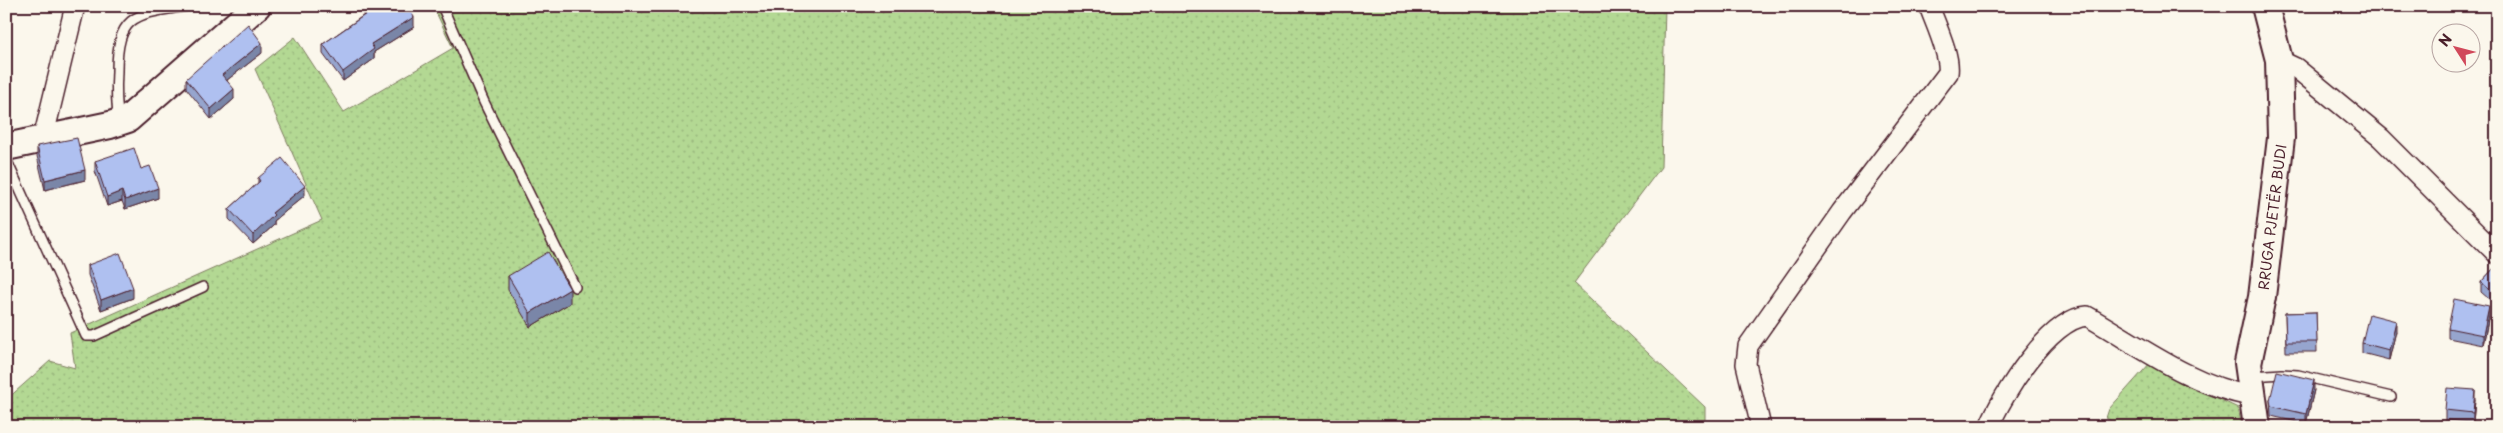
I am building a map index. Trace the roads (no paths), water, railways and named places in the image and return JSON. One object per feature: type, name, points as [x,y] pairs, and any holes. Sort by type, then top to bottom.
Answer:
[{"type":"main road","points":[[6,147],[120,123],[128,119],[258,6]]},
{"type":"main road","name":"RRUGA PJETËR BUDI","points":[[2257,427],[2250,386],[2250,351],[2266,271],[2281,138],[2279,60],[2265,6]]},
{"type":"street","points":[[43,139],[75,6]]},
{"type":"street","points":[[1761,427],[1746,364],[1748,346],[1837,220],[1948,73],[1949,66],[1946,54],[1929,6]]},
{"type":"street","points":[[2279,60],[2296,68],[2381,138],[2497,254]]},
{"type":"street","points":[[1989,427],[2012,382],[2032,355],[2068,322],[2077,317],[2087,316],[2180,369],[2205,381],[2236,393],[2250,386]]},
{"type":"lane","points":[[120,123],[116,105],[117,48],[120,36],[126,26],[136,18],[149,12],[187,6]]},
{"type":"lane","points":[[442,6],[484,102],[575,287]]},
{"type":"lane","points":[[6,159],[86,336],[94,336],[203,287]]},
{"type":"lane","points":[[2250,386],[2282,374],[2298,375],[2391,397]]}]
